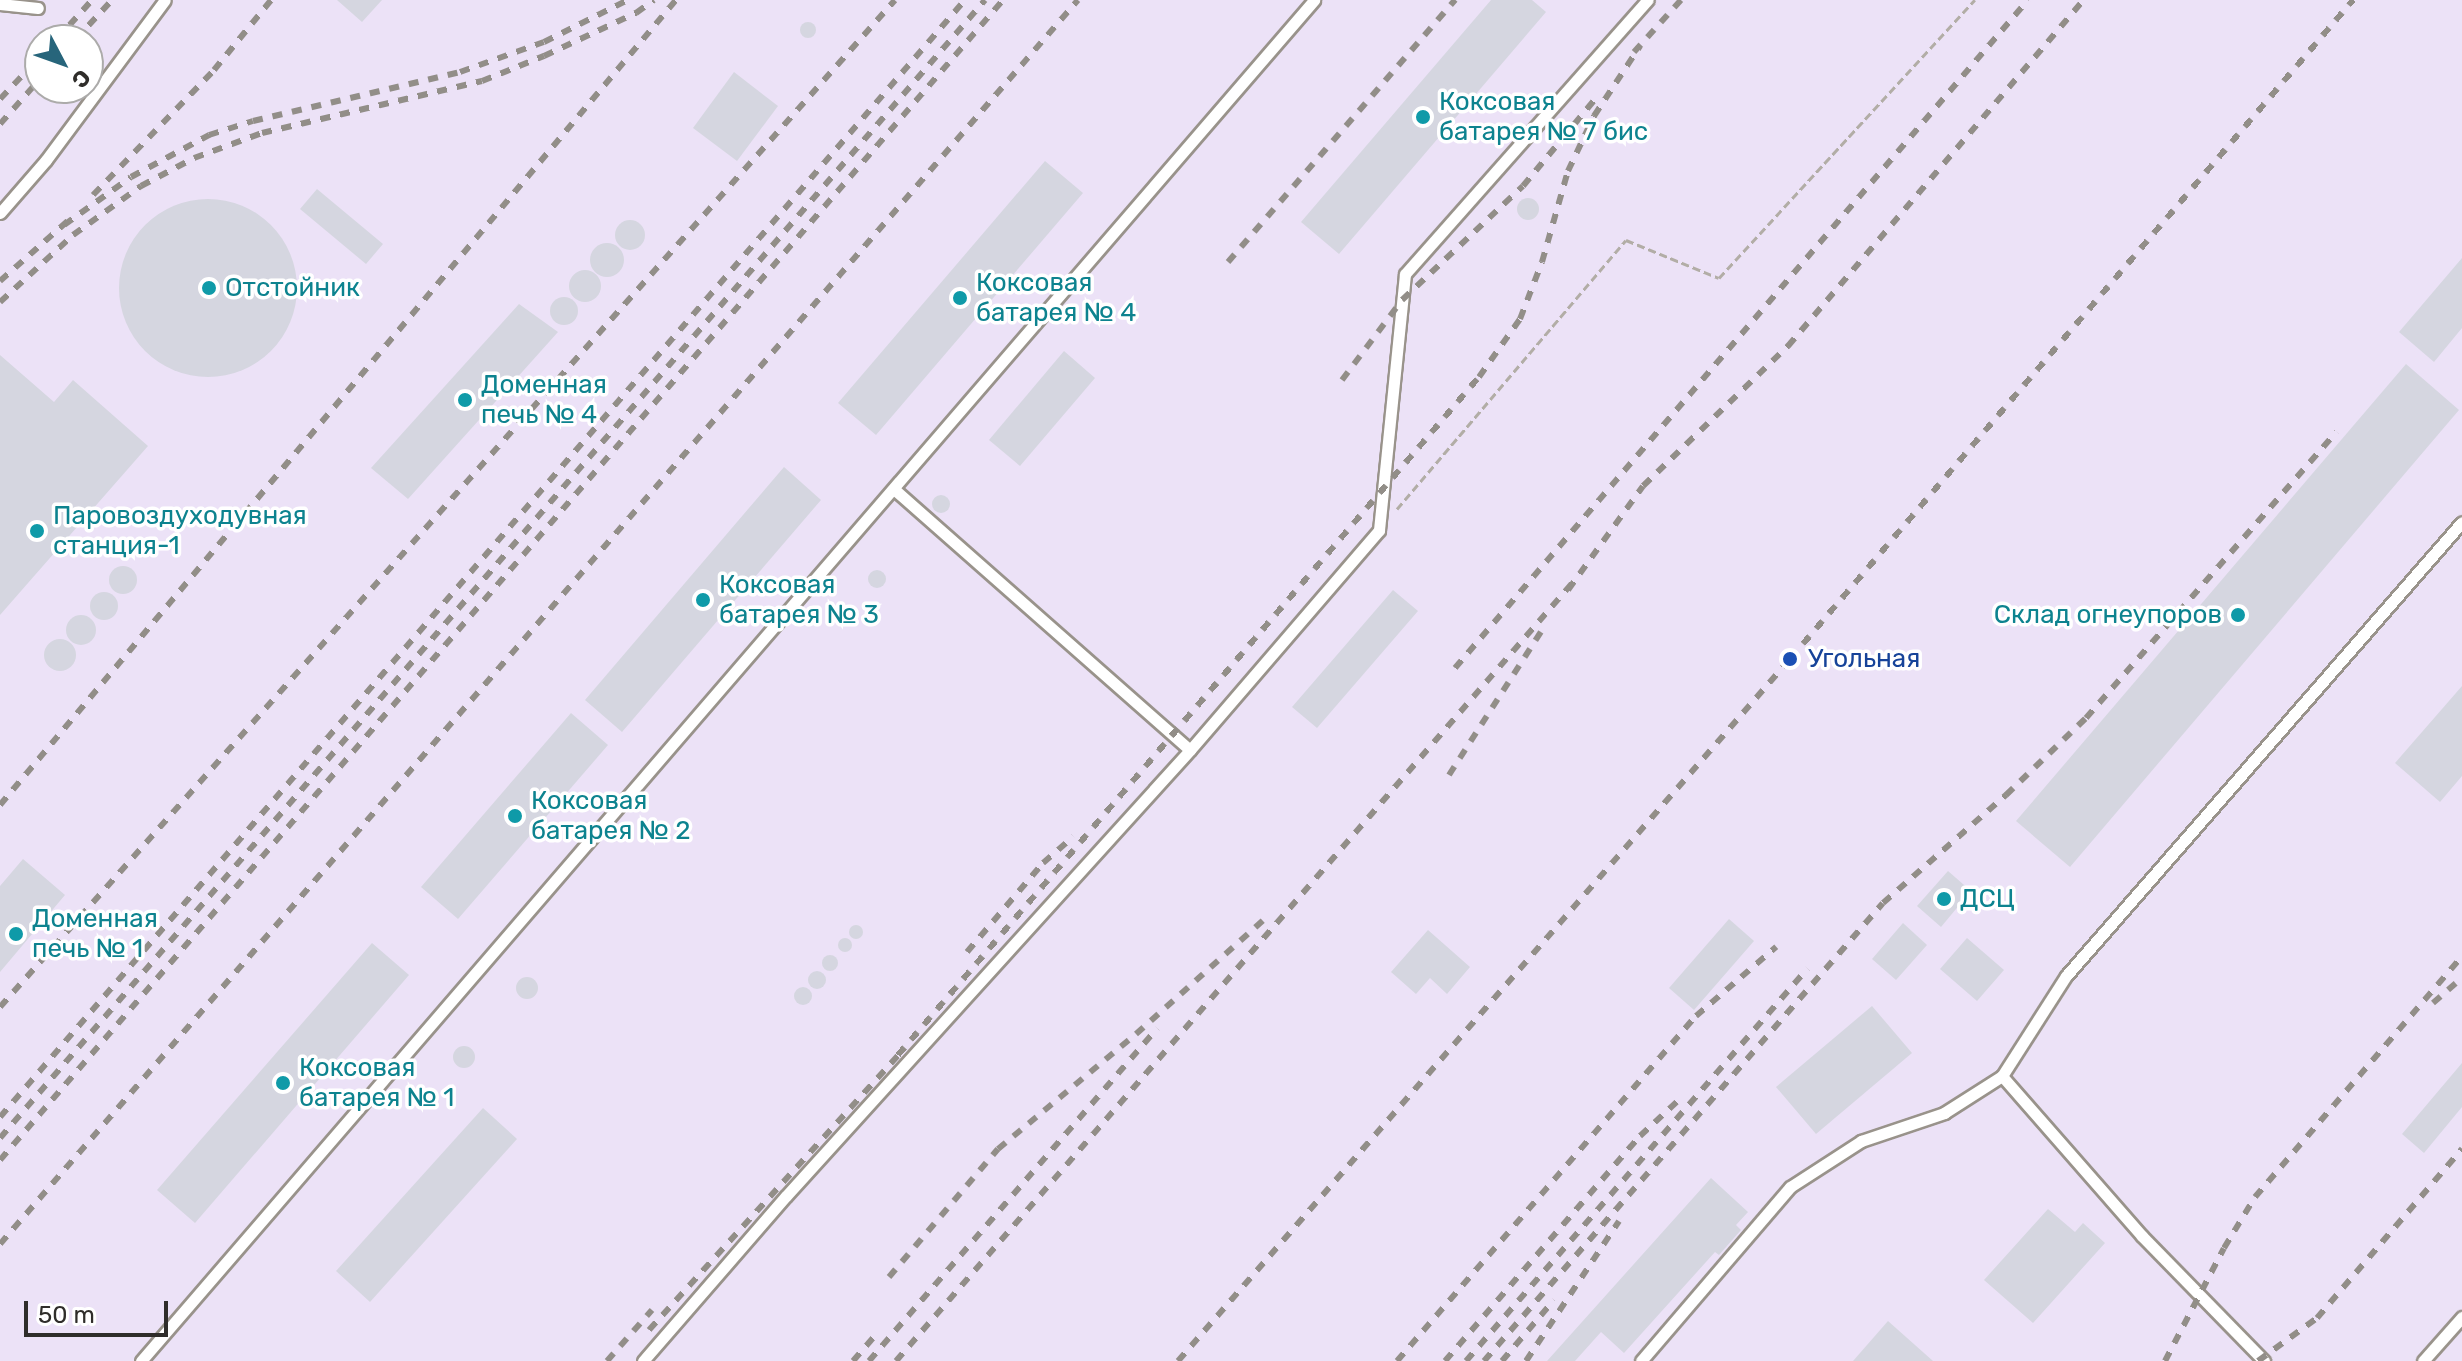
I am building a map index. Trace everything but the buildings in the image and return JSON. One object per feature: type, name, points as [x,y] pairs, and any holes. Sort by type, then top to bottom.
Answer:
[{"type":"lane","points":[[0,213],[46,160],[165,0]]},
{"type":"lane","points":[[141,1361],[895,490],[1314,0]]},
{"type":"lane","points":[[643,1361],[786,1196],[1190,750],[1379,530],[1405,274],[1647,0]]},
{"type":"lane","points":[[0,4],[38,8]]},
{"type":"lane","points":[[895,490],[1190,750]]},
{"type":"lane","points":[[1641,1361],[1790,1187],[1861,1141],[1944,1113],[2002,1076],[2066,976],[2462,522]]},
{"type":"lane","points":[[2002,1076],[2142,1236],[2264,1361]]},
{"type":"lane","points":[[2423,1361],[2462,1317]]},
{"type":"path","points":[[1379,530],[1626,240],[1719,278],[1975,0]]},
{"type":"shaded area","points":[[0,0],[2462,0],[2462,1361],[0,1361]]},
{"type":"railway","points":[[70,24],[92,0]]},
{"type":"railway","points":[[90,24],[112,0]]},
{"type":"railway","points":[[93,195],[214,70],[271,0]]},
{"type":"railway","points":[[64,225],[131,177],[209,135],[253,121],[460,72],[544,42],[628,0]]},
{"type":"railway","points":[[0,302],[73,235],[141,186],[194,158],[262,133],[482,81],[636,13],[654,0]]},
{"type":"railway","points":[[0,805],[676,0]]},
{"type":"railway","points":[[0,1007],[895,0]]},
{"type":"railway","points":[[0,1117],[965,0]]},
{"type":"railway","points":[[0,1138],[985,0]]},
{"type":"railway","points":[[0,1160],[1003,0]]},
{"type":"railway","points":[[0,1244],[1078,0]]},
{"type":"railway","points":[[1228,262],[1455,0]]},
{"type":"railway","points":[[1634,52],[1681,0]]},
{"type":"railway","points":[[1455,668],[2028,0]]},
{"type":"railway","points":[[1568,590],[1643,486],[1788,346],[2084,0]]},
{"type":"railway","points":[[1178,1361],[1790,659],[2353,0]]},
{"type":"railway","points":[[649,1330],[898,1055],[1479,377],[1520,319],[1542,262],[1568,171],[1594,116],[1640,46]]},
{"type":"railway","points":[[0,99],[24,74]]},
{"type":"railway","points":[[0,124],[24,97]]},
{"type":"railway","points":[[1342,380],[1402,300],[1523,186],[1596,98]]},
{"type":"railway","points":[[0,281],[71,218]]},
{"type":"railway","points":[[1484,1361],[1883,903],[2006,795],[2086,718],[2336,432]]},
{"type":"railway","points":[[896,1361],[1574,581]]},
{"type":"railway","points":[[1449,775],[1544,627]]},
{"type":"railway","points":[[967,952],[1043,863],[1073,837]]},
{"type":"railway","points":[[889,1277],[998,1149],[1136,1034],[1268,916]]},
{"type":"railway","points":[[1397,1361],[1696,1016],[1776,947]]},
{"type":"railway","points":[[2165,1361],[2224,1248],[2255,1197],[2462,956]]},
{"type":"railway","points":[[1466,1361],[1807,969]]},
{"type":"railway","points":[[2433,1003],[2462,978]]},
{"type":"railway","points":[[869,1361],[1157,1028]]},
{"type":"railway","points":[[1445,1361],[1640,1136],[1683,1096]]},
{"type":"railway","points":[[2258,1361],[2317,1318],[2462,1149]]},
{"type":"railway","points":[[1526,1361],[1619,1221]]},
{"type":"railway","points":[[1502,1361],[1554,1300]]},
{"type":"railway","points":[[607,1361],[652,1310]]},
{"type":"railway","points":[[853,1361],[877,1333]]},
{"type":"place","name":"Коксовая батарея № 7 бис","points":[[1423,117]]},
{"type":"place","name":"Отстойник","points":[[209,288]]},
{"type":"place","name":"Коксовая батарея № 4","points":[[960,298]]},
{"type":"place","name":"Доменная печь № 4","points":[[465,400]]},
{"type":"place","name":"Паровоздуходувная станция-1","points":[[37,531]]},
{"type":"place","name":"Коксовая батарея № 3","points":[[703,600]]},
{"type":"place","name":"Склад огнеупоров","points":[[2238,615]]},
{"type":"place","name":"Угольная","points":[[1790,659]]},
{"type":"place","name":"Коксовая батарея № 2","points":[[515,816]]},
{"type":"place","name":"ДСЦ","points":[[1944,899]]},
{"type":"place","name":"Доменная печь № 1","points":[[16,934]]},
{"type":"place","name":"Коксовая батарея № 1","points":[[283,1083]]}]
